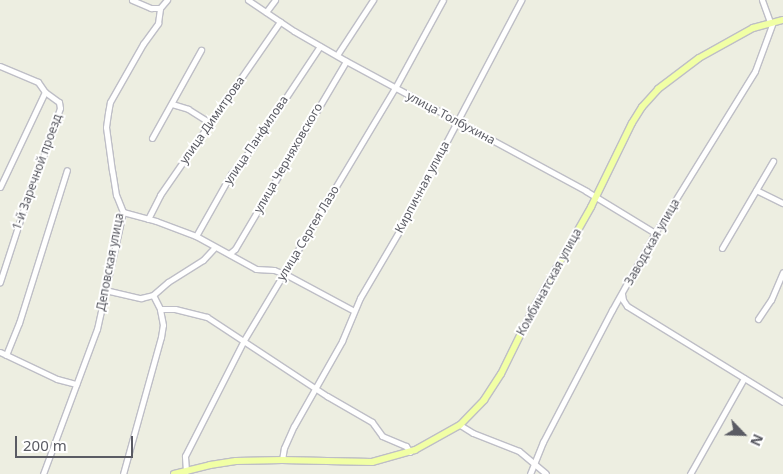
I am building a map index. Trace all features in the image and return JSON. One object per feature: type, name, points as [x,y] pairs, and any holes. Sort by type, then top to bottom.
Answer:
[{"type":"main road","points":[[771,22],[783,20]]},
{"type":"main road","name":"Комбинатская улица","points":[[174,474],[236,462],[282,460],[372,462],[410,452],[460,425],[484,400],[501,374],[528,319],[596,197],[632,123],[658,89],[699,58],[753,28],[771,22]]},
{"type":"street","points":[[132,0],[151,8],[160,8]]},
{"type":"street","name":"Деповская улица","points":[[43,474],[97,329],[123,212],[116,195],[106,127],[110,102],[143,44],[158,23],[160,8],[167,0]]},
{"type":"street","name":"улица Толбухина","points":[[248,0],[280,22],[346,61],[596,197],[656,233]]},
{"type":"street","points":[[266,12],[275,0]]},
{"type":"street","points":[[337,55],[373,0]]},
{"type":"street","name":"улица Сергея Лазо","points":[[186,471],[185,456],[244,340],[395,88],[442,0]]},
{"type":"street","name":"Кирпичная улица","points":[[316,387],[342,341],[361,295],[384,259],[521,0]]},
{"type":"street","points":[[762,0],[771,22]]},
{"type":"street","name":"улица Димитрова","points":[[148,220],[160,195],[280,22]]},
{"type":"street","name":"Заводская улица","points":[[530,474],[543,442],[622,293],[754,71],[771,22]]},
{"type":"street","name":"улица Панфилова","points":[[196,236],[231,174],[253,147],[320,46]]},
{"type":"street","points":[[152,138],[201,50]]},
{"type":"street","name":"улица Черняховского","points":[[229,254],[235,249],[346,61]]},
{"type":"street","name":"1-й Заречной проезд","points":[[0,66],[38,82],[45,92],[60,102],[60,108],[41,163],[35,174],[0,282]]},
{"type":"street","points":[[0,187],[45,92]]},
{"type":"street","points":[[172,104],[188,108],[210,123]]},
{"type":"street","points":[[722,248],[773,161]]},
{"type":"street","points":[[6,355],[19,323],[67,170]]},
{"type":"street","points":[[756,190],[783,203]]},
{"type":"street","points":[[123,212],[196,236],[214,248],[256,269],[274,270],[354,311]]},
{"type":"street","points":[[105,290],[141,298],[153,295],[168,282],[202,260],[214,248]]},
{"type":"street","points":[[758,319],[771,300],[783,272]]},
{"type":"street","points":[[622,293],[623,300],[627,306],[783,402]]},
{"type":"street","points":[[123,474],[161,337],[163,325],[160,310],[153,295]]},
{"type":"street","points":[[160,310],[175,309],[207,317],[372,422],[382,436],[406,446],[410,452]]},
{"type":"street","points":[[0,352],[57,379],[76,384]]},
{"type":"street","points":[[690,474],[744,378]]},
{"type":"street","points":[[282,460],[284,448],[294,426],[316,387]]},
{"type":"street","points":[[460,425],[473,433],[519,451],[535,462],[546,474]]}]
